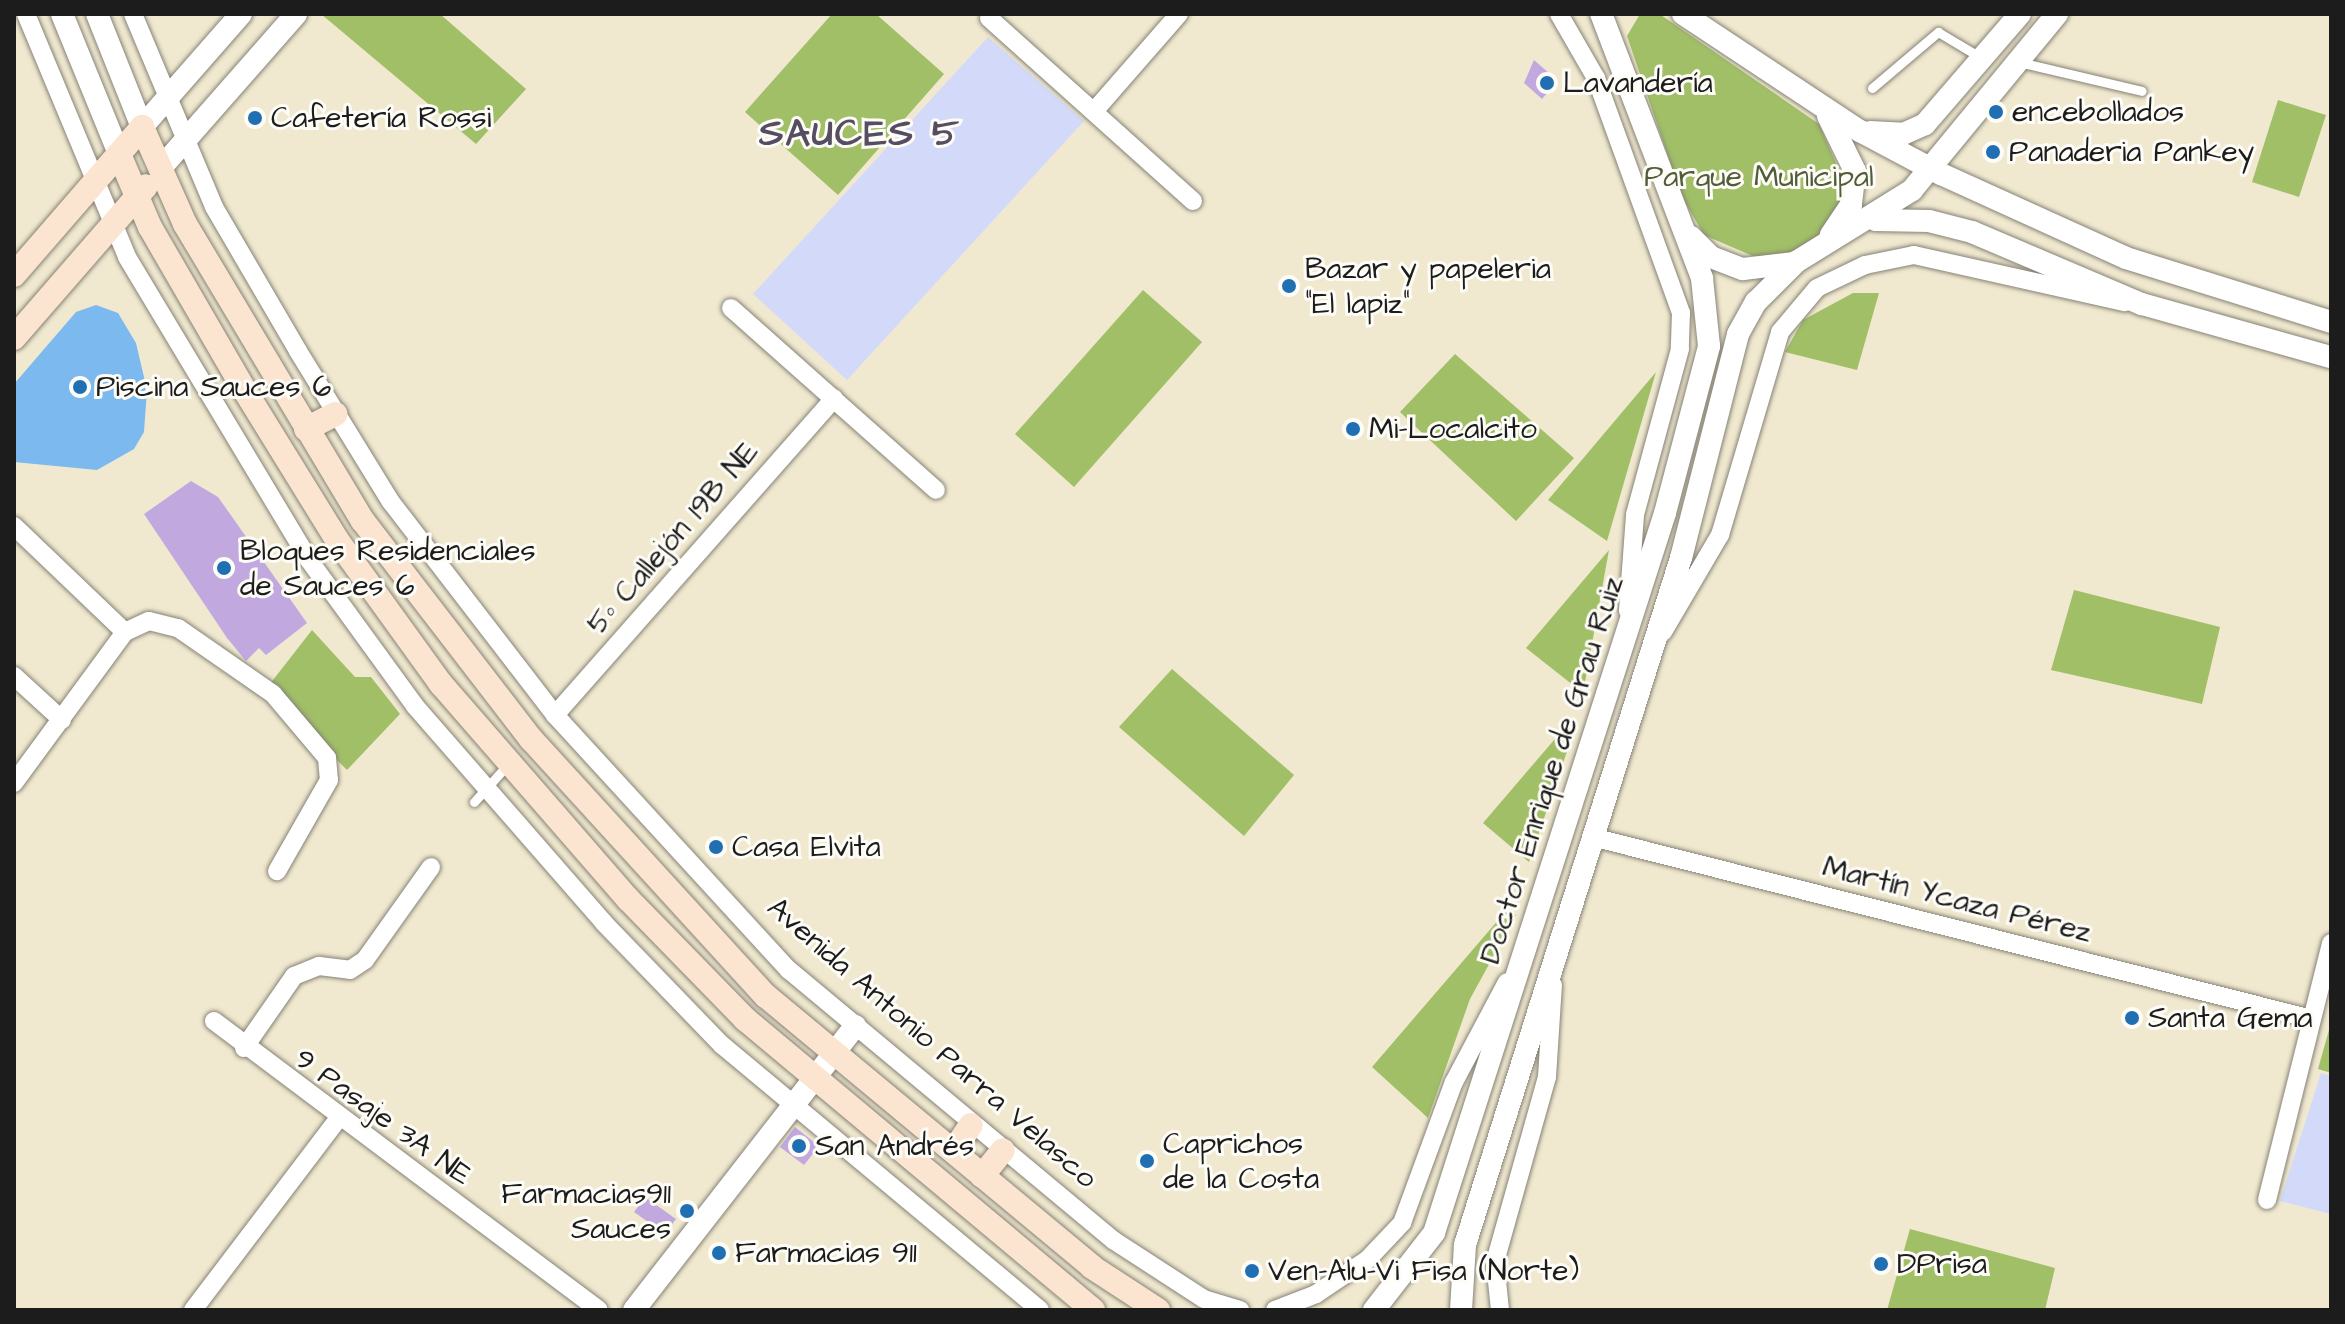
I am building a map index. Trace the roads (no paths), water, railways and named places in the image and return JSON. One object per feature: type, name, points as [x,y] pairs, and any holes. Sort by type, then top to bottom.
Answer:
[{"type":"main road","points":[[14,275],[142,127],[160,169],[306,429],[466,663],[651,876],[833,1053],[1092,1267],[1158,1310]]},
{"type":"main road","points":[[119,154],[137,196],[337,540],[509,763],[638,910],[813,1078],[1093,1310]]},
{"type":"main road","points":[[14,338],[160,169]]},
{"type":"main road","points":[[306,429],[335,414]]},
{"type":"main road","points":[[954,1150],[971,1125]]},
{"type":"main road","points":[[982,1176],[1003,1150]]},
{"type":"street","points":[[26,14],[112,224],[309,560],[479,794],[604,923],[792,1105],[1040,1310]]},
{"type":"street","points":[[62,14],[119,154]]},
{"type":"street","points":[[97,14],[142,127],[241,14]]},
{"type":"street","name":"Avenida Antonio Parra Velasco","points":[[133,14],[166,99],[214,207],[335,414],[467,607],[555,715],[741,921],[855,1026],[971,1125],[1124,1247],[1204,1299],[1240,1310]]},
{"type":"street","points":[[160,169],[296,14]]},
{"type":"street","points":[[1096,109],[1179,14]]},
{"type":"street","points":[[1559,14],[1596,78],[1681,313],[1678,359],[1635,515],[1626,632]]},
{"type":"street","name":"Doctor Enrique de Grau Ruiz","points":[[1374,1310],[1434,1233],[1626,632],[1709,346],[1708,298],[1601,14]]},
{"type":"street","points":[[1616,48],[1622,14]]},
{"type":"street","points":[[1683,14],[1860,131],[1931,170],[2126,258],[2331,322]]},
{"type":"street","points":[[1860,131],[1903,134],[1925,124],[2020,14]]},
{"type":"street","name":"Doctor Enrique de Grau Ruiz","points":[[1461,1310],[1465,1245],[1554,971],[1592,837],[1652,652],[1738,334],[1756,302],[1796,262],[1898,202],[1931,170],[2057,14]]},
{"type":"street","points":[[989,18],[1096,109],[1193,201]]},
{"type":"street","points":[[1819,105],[1845,139],[1855,187],[1846,217],[1819,247]]},
{"type":"street","points":[[1852,229],[1884,218],[1929,221],[2142,304],[2331,357]]},
{"type":"street","points":[[1683,227],[1724,264],[1761,270],[1796,262]]},
{"type":"street","name":"Doctor Enrique de Grau Ruiz","points":[[1652,652],[1720,535],[1780,332],[1817,288],[1865,265],[1914,255],[2059,293],[2142,304]]},
{"type":"street","points":[[731,308],[936,490]]},
{"type":"street","name":"5º Callejón 19B NE","points":[[555,715],[834,398]]},
{"type":"street","points":[[18,537],[125,632]]},
{"type":"street","points":[[14,783],[125,632],[149,621],[178,628],[273,694],[327,758],[329,780],[277,871]]},
{"type":"street","points":[[14,676],[62,720]]},
{"type":"street","name":"Martín Ycaza Pérez","points":[[1592,837],[2308,1018]]},
{"type":"street","points":[[244,1048],[294,976],[319,966],[350,970],[365,960],[431,867]]},
{"type":"street","points":[[2267,1200],[2308,1018],[2331,943]]},
{"type":"street","points":[[1275,1310],[1355,1268],[1402,1223],[1454,1082],[1528,945]]},
{"type":"street","points":[[1500,1310],[1495,1262],[1547,1077],[1554,971]]},
{"type":"street","name":"9 Pasaje 3A NE","points":[[214,1021],[244,1048],[338,1119],[599,1310]]},
{"type":"street","points":[[634,1310],[855,1026]]},
{"type":"street","points":[[193,1310],[338,1119]]},
{"type":"lane","points":[[1872,88],[1938,32],[1983,59]]},
{"type":"lane","points":[[2019,62],[2142,91]]},
{"type":"lane","points":[[479,794],[509,763]]},
{"type":"water","name":"Piscina Sauces 6","points":[[96,305],[118,313],[136,343],[147,390],[144,432],[134,449],[97,470],[14,462],[14,384],[76,312]]},
{"type":"place","name":"Lavandería","points":[[1547,83]]},
{"type":"place","name":"encebollados","points":[[1996,112]]},
{"type":"place","name":"Cafetería Rossi","points":[[255,118]]},
{"type":"place","name":"Panaderia Pankey","points":[[1993,152]]},
{"type":"place","name":"Bazar y papeleria \"El lapiz\"","points":[[1289,286]]},
{"type":"place","name":"Piscina Sauces 6","points":[[80,387]]},
{"type":"place","name":"Mi-Localcito","points":[[1353,429]]},
{"type":"place","name":"Bloques Residenciales de Sauces 6","points":[[224,568]]},
{"type":"place","name":"Casa Elvita","points":[[716,847]]},
{"type":"place","name":"Santa Gema","points":[[2132,1018]]},
{"type":"place","name":"San Andrés","points":[[799,1146]]},
{"type":"place","name":"Caprichos de la Costa","points":[[1147,1161]]},
{"type":"place","name":"Farmacias911 Sauces","points":[[687,1211]]},
{"type":"place","name":"Farmacias 911","points":[[719,1253]]},
{"type":"place","name":"DPrisa","points":[[1881,1264]]},
{"type":"place","name":"Ven-Alu-Vi Fisa (Norte)","points":[[1252,1271]]},
{"type":"district","name":"SAUCES 5","points":[[860,135]]},
{"type":"park label","name":"Parque Municipal","points":[[1759,177]]}]
